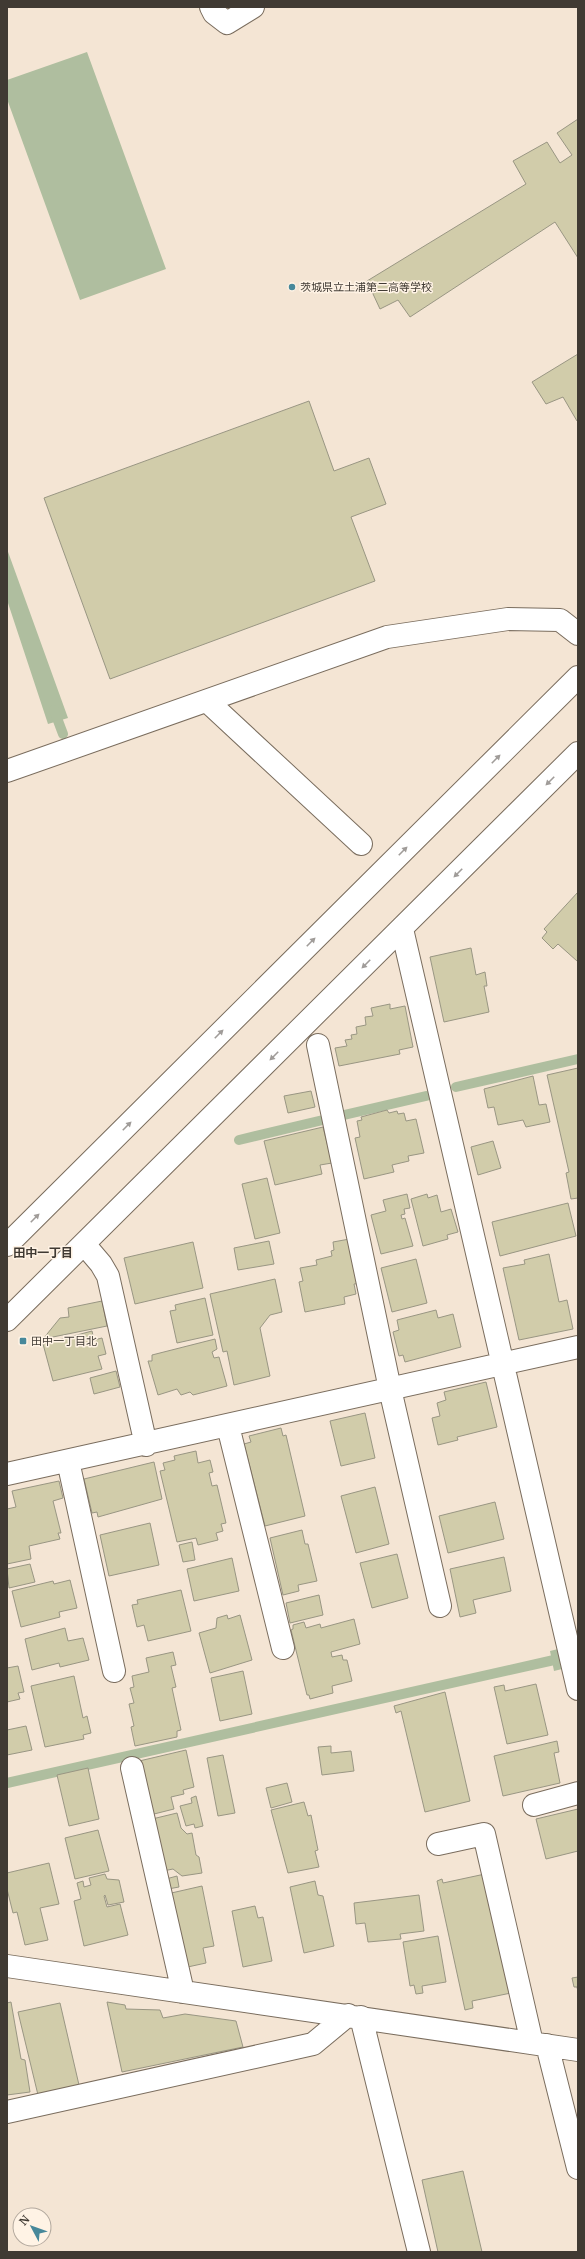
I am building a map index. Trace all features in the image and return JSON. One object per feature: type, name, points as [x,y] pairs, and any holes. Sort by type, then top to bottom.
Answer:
[{"type":"street","points":[[211,7],[214,13],[227,24],[253,7]]},
{"type":"street","points":[[7,770],[387,637],[508,619],[560,620],[578,634]]},
{"type":"street","points":[[7,1245],[578,677]]},
{"type":"street","points":[[207,700],[362,844]]},
{"type":"street","points":[[7,1320],[578,753]]},
{"type":"street","points":[[402,929],[501,1364],[578,1689]]},
{"type":"street","points":[[318,1046],[390,1389],[440,1606]]},
{"type":"street","points":[[84,1244],[101,1264],[108,1276],[146,1445]]},
{"type":"street","points":[[7,1474],[146,1445],[578,1347]]},
{"type":"street","points":[[228,1426],[283,1648]]},
{"type":"street","points":[[68,1461],[114,1671]]},
{"type":"street","points":[[132,1768],[183,1992]]},
{"type":"street","points":[[534,1805],[578,1793]]},
{"type":"street","points":[[438,1844],[484,1834],[539,2044],[578,2168]]},
{"type":"street","points":[[7,1966],[578,2050]]},
{"type":"street","points":[[7,2112],[313,2044],[354,2016]]},
{"type":"street","points":[[354,2016],[419,2252]]},
{"type":"shaded area","points":[[87,52],[166,269],[80,300],[7,99],[7,80]]},
{"type":"shaded area","points":[[7,549],[68,718],[48,724],[7,600]]},
{"type":"shaded area","points":[[578,1644],[578,1665],[554,1671],[550,1651]]},
{"type":"building","points":[[578,119],[578,258],[555,222],[410,317],[398,300],[380,309],[367,281],[526,184],[513,161],[547,142],[560,163],[572,155],[557,133]]},
{"type":"building","points":[[578,354],[577,421],[563,397],[546,404],[532,382]]},
{"type":"building","points":[[309,401],[334,471],[369,458],[386,504],[351,517],[375,581],[110,679],[44,498]]},
{"type":"building","points":[[578,892],[577,961],[558,944],[553,949],[542,938],[547,932],[544,929]]},
{"type":"building","points":[[471,948],[476,975],[485,972],[487,986],[484,986],[489,1012],[444,1022],[430,957]]},
{"type":"building","points":[[390,1004],[390,1009],[405,1006],[413,1047],[399,1050],[400,1054],[339,1066],[335,1048],[347,1046],[345,1040],[352,1039],[351,1035],[357,1034],[356,1027],[366,1025],[365,1017],[373,1016],[371,1008]]},
{"type":"building","points":[[578,1068],[578,1198],[571,1199],[566,1173],[569,1172],[547,1075]]},
{"type":"building","points":[[533,1076],[539,1105],[546,1104],[550,1122],[526,1127],[523,1120],[498,1125],[494,1107],[488,1108],[484,1089]]},
{"type":"building","points":[[311,1091],[315,1107],[288,1113],[284,1096]]},
{"type":"building","points":[[387,1110],[389,1113],[397,1111],[398,1114],[404,1113],[406,1121],[416,1119],[424,1153],[408,1156],[409,1161],[392,1165],[394,1172],[364,1179],[355,1138],[360,1137],[357,1121],[362,1120],[361,1117]]},
{"type":"building","points":[[323,1127],[332,1163],[320,1165],[322,1174],[275,1185],[264,1141]]},
{"type":"building","points":[[493,1141],[501,1168],[478,1175],[471,1147]]},
{"type":"building","points":[[267,1178],[280,1233],[255,1239],[242,1184]]},
{"type":"building","points":[[407,1194],[410,1208],[404,1209],[405,1214],[401,1215],[402,1219],[405,1218],[413,1246],[381,1254],[371,1215],[386,1211],[383,1200]]},
{"type":"building","points":[[427,1194],[428,1198],[437,1195],[441,1212],[451,1209],[458,1232],[447,1235],[448,1239],[423,1246],[411,1199]]},
{"type":"building","points":[[568,1203],[576,1236],[500,1256],[492,1222]]},
{"type":"building","points":[[355,1238],[364,1283],[354,1284],[356,1294],[344,1297],[345,1304],[305,1312],[299,1282],[303,1281],[300,1268],[317,1265],[316,1260],[332,1256],[331,1251],[334,1250],[333,1242]]},
{"type":"building","points":[[269,1241],[274,1264],[238,1270],[234,1248]]},
{"type":"building","points":[[193,1242],[203,1288],[135,1304],[124,1258]]},
{"type":"building","points":[[549,1254],[559,1302],[567,1300],[573,1329],[519,1340],[503,1268],[525,1264],[524,1260]]},
{"type":"building","points":[[416,1259],[427,1303],[392,1312],[381,1268]]},
{"type":"building","points":[[275,1279],[282,1312],[270,1315],[260,1328],[270,1376],[234,1385],[227,1351],[223,1352],[210,1294]]},
{"type":"building","points":[[205,1298],[213,1335],[177,1343],[170,1311],[176,1310],[175,1305]]},
{"type":"building","points":[[102,1301],[107,1326],[43,1339],[60,1318],[69,1317],[68,1308]]},
{"type":"building","points":[[436,1310],[438,1318],[453,1314],[461,1347],[405,1362],[403,1355],[399,1356],[393,1332],[399,1330],[397,1320]]},
{"type":"building","points":[[92,1331],[94,1340],[102,1338],[106,1354],[98,1356],[102,1369],[53,1381],[43,1344]]},
{"type":"building","points":[[215,1339],[217,1349],[212,1352],[214,1358],[219,1357],[227,1386],[193,1395],[190,1392],[181,1395],[177,1389],[158,1395],[148,1361],[152,1361],[152,1355]]},
{"type":"building","points":[[116,1371],[120,1387],[94,1394],[90,1378]]},
{"type":"building","points":[[486,1382],[497,1427],[457,1437],[458,1440],[438,1445],[432,1418],[440,1416],[437,1403],[446,1400],[444,1392]]},
{"type":"building","points":[[365,1413],[375,1458],[341,1466],[330,1421]]},
{"type":"building","points":[[281,1428],[283,1436],[286,1435],[305,1516],[265,1526],[244,1444],[251,1442],[249,1436]]},
{"type":"building","points":[[196,1451],[198,1463],[210,1460],[213,1472],[209,1473],[212,1486],[217,1485],[226,1523],[221,1524],[223,1531],[216,1533],[218,1540],[198,1545],[196,1538],[177,1542],[160,1471],[165,1470],[163,1463],[175,1460],[174,1456]]},
{"type":"building","points":[[154,1462],[162,1499],[98,1517],[97,1512],[92,1513],[84,1479]]},
{"type":"building","points":[[59,1481],[63,1498],[53,1501],[61,1533],[58,1533],[60,1539],[29,1546],[31,1559],[7,1564],[7,1509],[16,1507],[12,1491]]},
{"type":"building","points":[[375,1487],[389,1544],[356,1553],[341,1496]]},
{"type":"building","points":[[495,1502],[504,1539],[448,1553],[439,1516]]},
{"type":"building","points":[[150,1523],[159,1565],[109,1576],[100,1535]]},
{"type":"building","points":[[302,1530],[305,1544],[308,1544],[317,1581],[298,1585],[299,1591],[283,1595],[270,1538]]},
{"type":"building","points":[[192,1542],[195,1560],[183,1562],[179,1545]]},
{"type":"building","points":[[397,1554],[408,1598],[372,1608],[360,1563]]},
{"type":"building","points":[[504,1557],[511,1591],[473,1600],[476,1613],[460,1617],[450,1569]]},
{"type":"building","points":[[232,1558],[239,1591],[194,1601],[187,1569]]},
{"type":"building","points":[[30,1564],[35,1582],[9,1588],[7,1569]]},
{"type":"building","points":[[70,1580],[77,1608],[59,1612],[60,1617],[21,1627],[12,1591],[53,1581],[54,1584]]},
{"type":"building","points":[[181,1590],[191,1631],[148,1641],[144,1625],[137,1627],[132,1605],[138,1604],[137,1600]]},
{"type":"building","points":[[319,1595],[323,1615],[290,1623],[286,1603]]},
{"type":"building","points":[[227,1615],[228,1619],[240,1615],[252,1660],[210,1673],[199,1633],[216,1628],[217,1618]]},
{"type":"building","points":[[354,1619],[360,1644],[331,1652],[332,1657],[342,1655],[343,1660],[347,1660],[352,1681],[332,1686],[333,1693],[310,1699],[309,1695],[307,1695],[291,1630],[293,1629],[293,1625],[304,1622],[306,1628],[320,1624],[321,1628]]},
{"type":"building","points":[[65,1628],[68,1641],[83,1638],[89,1660],[60,1667],[59,1663],[32,1670],[25,1639]]},
{"type":"building","points":[[173,1652],[176,1665],[171,1666],[176,1687],[172,1688],[181,1730],[177,1731],[177,1737],[135,1746],[131,1727],[134,1726],[129,1704],[134,1703],[130,1688],[134,1687],[132,1676],[149,1672],[146,1658]]},
{"type":"building","points":[[18,1666],[24,1692],[18,1693],[20,1699],[7,1702],[7,1668]]},
{"type":"building","points":[[243,1671],[252,1714],[220,1721],[211,1678]]},
{"type":"building","points":[[74,1676],[83,1718],[87,1716],[91,1733],[83,1735],[84,1739],[45,1747],[31,1686]]},
{"type":"building","points":[[536,1684],[548,1735],[507,1744],[494,1687],[504,1685],[505,1691]]},
{"type":"building","points":[[445,1692],[470,1801],[425,1812],[401,1711],[396,1713],[394,1706]]},
{"type":"building","points":[[26,1726],[32,1750],[7,1755],[7,1730]]},
{"type":"building","points":[[557,1741],[559,1752],[554,1753],[560,1783],[503,1796],[494,1756]]},
{"type":"building","points":[[331,1746],[331,1753],[351,1751],[354,1771],[322,1775],[318,1747]]},
{"type":"building","points":[[186,1750],[194,1787],[183,1790],[184,1794],[171,1797],[174,1809],[150,1815],[135,1762]]},
{"type":"building","points":[[223,1755],[235,1813],[218,1816],[207,1758]]},
{"type":"building","points":[[88,1768],[99,1819],[69,1826],[57,1775]]},
{"type":"building","points":[[287,1783],[292,1802],[271,1808],[266,1788]]},
{"type":"building","points":[[196,1796],[203,1826],[195,1828],[194,1824],[186,1826],[180,1806],[192,1803],[191,1798]]},
{"type":"building","points":[[304,1802],[308,1816],[311,1815],[318,1850],[315,1851],[319,1867],[288,1873],[271,1810]]},
{"type":"building","points":[[578,1809],[578,1851],[546,1859],[536,1819]]},
{"type":"building","points":[[177,1813],[181,1828],[187,1834],[192,1833],[196,1855],[199,1857],[202,1873],[182,1876],[173,1869],[163,1871],[148,1820]]},
{"type":"building","points":[[98,1830],[109,1871],[75,1879],[65,1838]]},
{"type":"building","points":[[49,1863],[59,1904],[40,1908],[48,1940],[25,1945],[17,1912],[13,1913],[7,1889],[7,1873]]},
{"type":"building","points":[[105,1874],[107,1879],[119,1880],[124,1902],[108,1905],[105,1895],[104,1896],[107,1907],[120,1904],[128,1935],[84,1946],[74,1901],[81,1899],[77,1883],[83,1881],[84,1887],[91,1885],[89,1878]]},
{"type":"building","points":[[485,1874],[511,1993],[472,2001],[473,2008],[465,2010],[437,1881],[442,1879],[443,1883]]},
{"type":"building","points":[[177,1876],[179,1887],[168,1889],[166,1879]]},
{"type":"building","points":[[315,1881],[318,1895],[323,1896],[334,1946],[304,1953],[290,1887]]},
{"type":"building","points":[[202,1886],[214,1946],[203,1948],[206,1963],[183,1968],[167,1894]]},
{"type":"building","points":[[419,1895],[424,1931],[400,1934],[401,1939],[368,1942],[365,1923],[356,1924],[354,1903]]},
{"type":"building","points":[[255,1906],[258,1918],[263,1917],[272,1961],[243,1967],[232,1911]]},
{"type":"building","points":[[438,1936],[446,1982],[422,1986],[423,1993],[416,1994],[414,1985],[410,1986],[403,1942]]},
{"type":"building","points":[[578,1977],[578,1992],[577,1987],[574,1987],[572,1978]]},
{"type":"building","points":[[11,2002],[21,2059],[25,2060],[30,2092],[7,2095],[7,2003]]},
{"type":"building","points":[[107,2002],[125,2005],[126,2009],[160,2010],[163,2018],[185,2014],[236,2021],[243,2047],[122,2072]]},
{"type":"building","points":[[60,2003],[79,2085],[38,2095],[18,2012]]},
{"type":"building","points":[[463,2171],[482,2252],[438,2252],[422,2180]]},
{"type":"waterway","points":[[54,710],[63,734]]},
{"type":"waterway","points":[[456,1087],[578,1059]]},
{"type":"waterway","points":[[344,1115],[426,1096]]},
{"type":"waterway","points":[[239,1140],[323,1120]]},
{"type":"waterway","points":[[7,1783],[554,1660]]},
{"type":"place","name":"茨城県立土浦第二高等学校","points":[[292,287]]},
{"type":"place","name":"田中一丁目北","points":[[23,1341]]},
{"type":"district","name":"田中一丁目","points":[[43,1253]]}]
